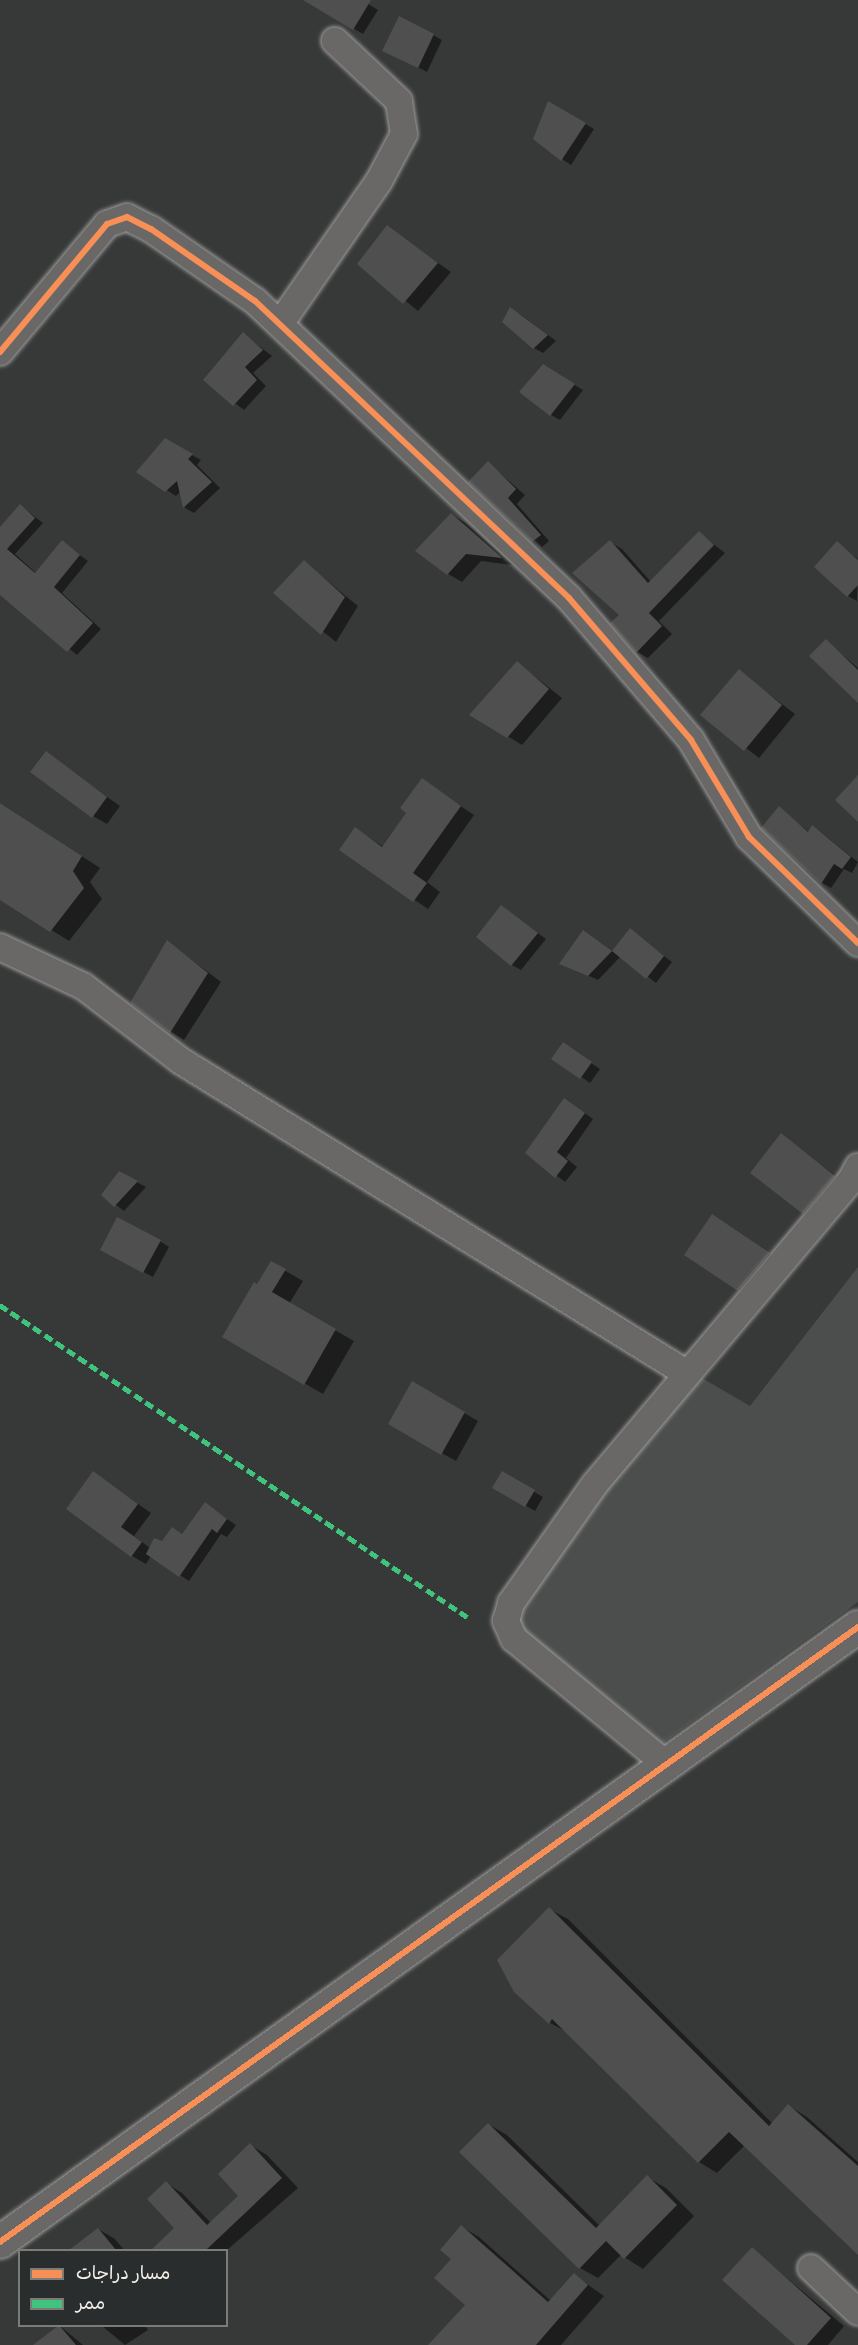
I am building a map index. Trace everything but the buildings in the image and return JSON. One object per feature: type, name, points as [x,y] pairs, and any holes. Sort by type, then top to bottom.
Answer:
[{"type":"street","points":[[280,324],[379,181],[404,134],[399,101],[335,41]]},
{"type":"street","points":[[0,352],[107,224],[119,217],[127,217],[151,229],[255,300],[569,598],[691,740],[749,837],[858,942]]},
{"type":"street","points":[[0,947],[84,986],[181,1061],[686,1373]]},
{"type":"street","points":[[667,1765],[514,1639],[506,1622],[511,1603],[594,1484],[851,1180],[858,1167]]},
{"type":"street","points":[[0,2242],[858,1627]]},
{"type":"street","points":[[811,2268],[858,2312]]},
{"type":"shaded area","points":[[858,1267],[858,1602],[660,1745],[521,1630],[517,1619],[618,1465],[695,1374],[750,1406]]},
{"type":"marked path","points":[[0,1305],[472,1620]]},
{"type":"cycle path","points":[[0,352],[107,224],[127,217],[151,229],[255,301],[569,598],[691,740],[749,837],[858,943]]},
{"type":"cycle path","points":[[0,2242],[858,1627]]}]
